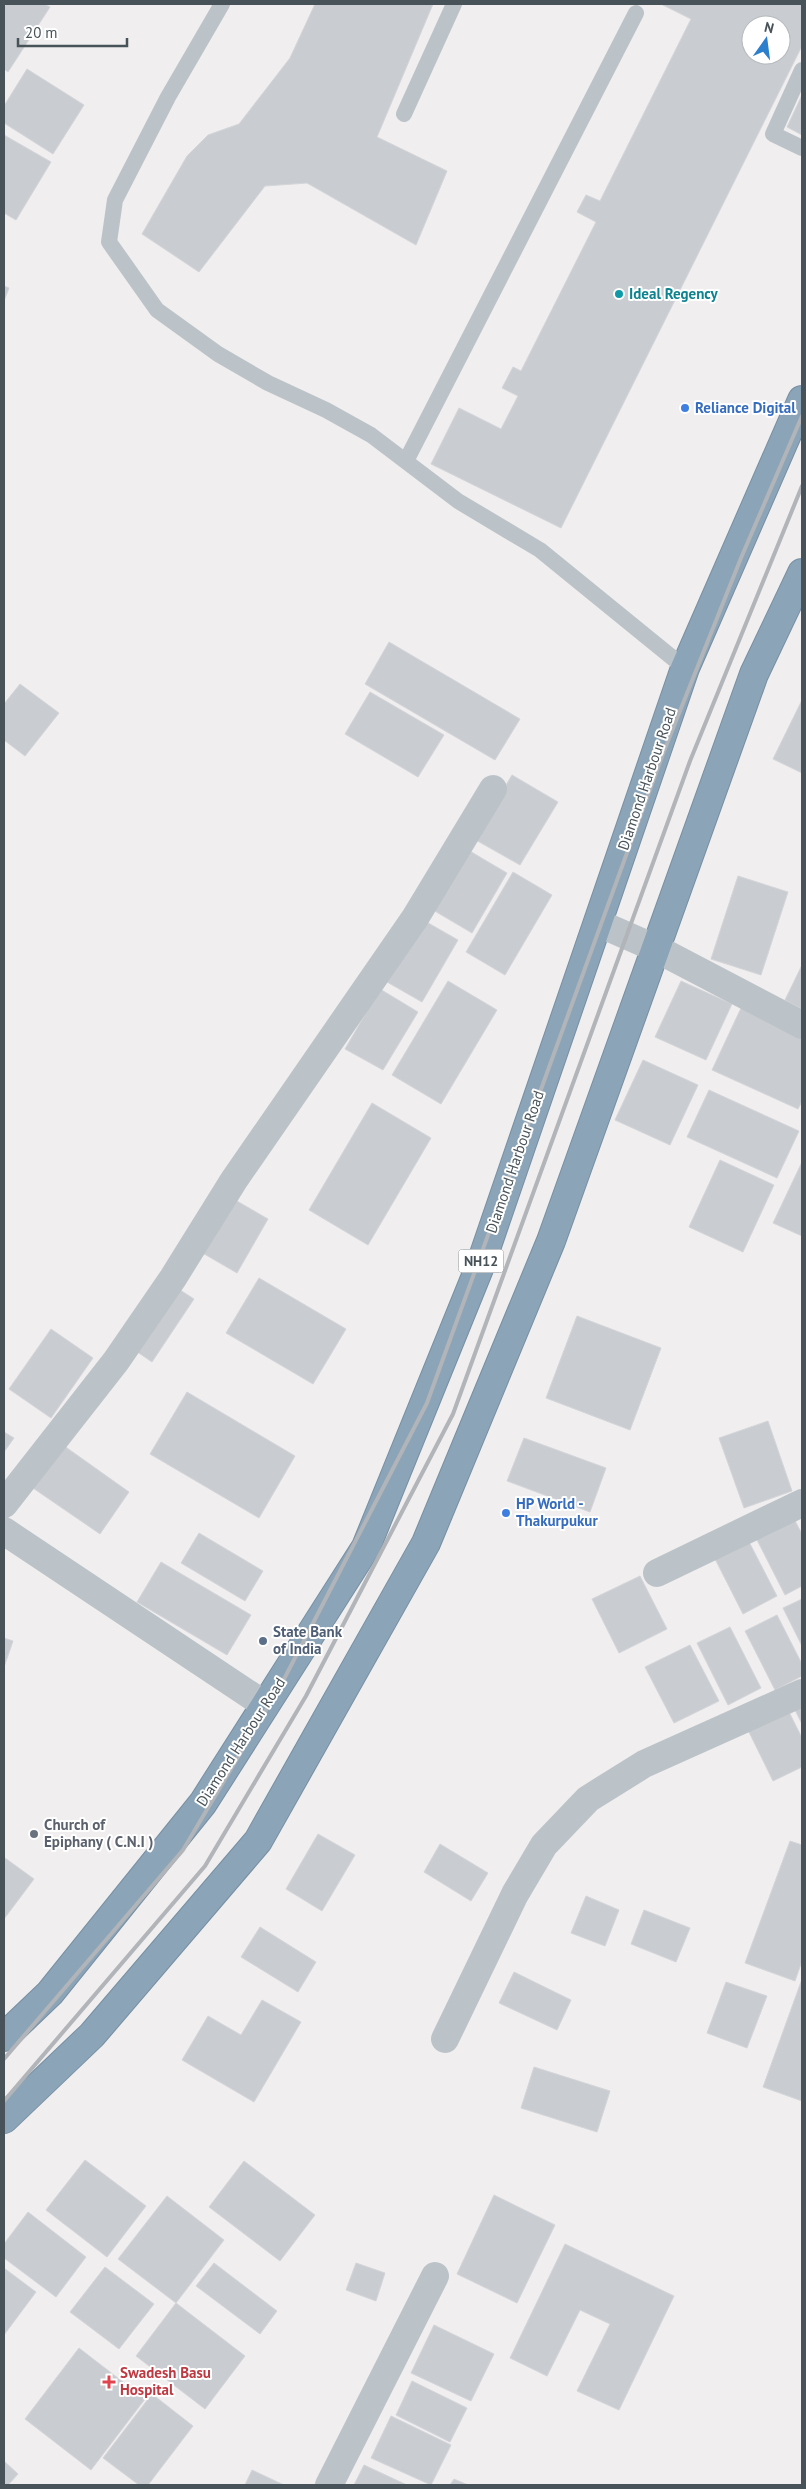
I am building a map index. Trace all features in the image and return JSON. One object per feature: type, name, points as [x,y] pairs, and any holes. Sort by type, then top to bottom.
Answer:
[{"type":"highway","name":"Diamond Harbour Road","points":[[4,2038],[50,1993],[202,1803],[366,1547],[480,1266],[685,668],[802,400]]},
{"type":"highway","points":[[4,2119],[92,2034],[258,1842],[426,1543],[551,1241],[754,674],[799,590]]},
{"type":"street","points":[[4,1504],[132,1338],[234,1180],[415,918],[493,789]]},
{"type":"street","points":[[598,922],[656,948],[802,1025]]},
{"type":"street","points":[[657,1573],[802,1503]]},
{"type":"street","points":[[4,1531],[265,1706]]},
{"type":"street","points":[[445,2039],[515,1894],[544,1845],[588,1799],[644,1764],[802,1693]]},
{"type":"street","points":[[329,2485],[435,2276]]},
{"type":"lane","points":[[222,4],[168,97],[115,200],[109,242],[157,310],[218,354],[268,383],[326,410],[371,435],[458,501],[540,550],[685,668]]},
{"type":"lane","points":[[404,114],[454,4]]},
{"type":"lane","points":[[406,462],[636,13]]},
{"type":"lane","points":[[802,70],[773,134],[802,148]]},
{"type":"building","points":[[6,4],[44,4],[50,7],[8,72],[4,69],[4,8]]},
{"type":"building","points":[[315,4],[433,4],[377,137],[447,171],[416,245],[307,183],[265,186],[199,272],[142,234],[187,156],[208,135],[239,124],[290,58]]},
{"type":"building","name":"Ideal Regency","points":[[661,4],[802,4],[802,46],[561,528],[431,464],[459,408],[501,429],[518,396],[502,388],[513,367],[521,371],[596,222],[577,212],[586,195],[600,201],[691,19]]},
{"type":"building","points":[[27,69],[84,105],[53,154],[4,123],[4,106]]},
{"type":"building","points":[[802,95],[802,135],[787,127]]},
{"type":"building","points":[[4,135],[51,162],[16,220],[4,213]]},
{"type":"building","points":[[4,286],[9,288],[4,301]]},
{"type":"building","points":[[389,642],[520,719],[495,760],[365,684]]},
{"type":"building","points":[[20,684],[59,713],[25,756],[4,740],[4,704]]},
{"type":"building","points":[[370,692],[444,735],[418,777],[345,734]]},
{"type":"building","points":[[802,700],[802,773],[773,759]]},
{"type":"building","points":[[512,775],[558,802],[520,865],[474,839]]},
{"type":"building","points":[[468,850],[507,873],[472,933],[433,910]]},
{"type":"building","points":[[513,872],[552,895],[505,975],[466,952]]},
{"type":"building","points":[[738,876],[788,892],[761,975],[711,959]]},
{"type":"building","points":[[423,920],[458,940],[422,1002],[387,982]]},
{"type":"building","points":[[802,965],[802,1009],[785,1000]]},
{"type":"building","points":[[448,981],[497,1010],[441,1104],[392,1075]]},
{"type":"building","points":[[681,981],[732,1004],[706,1060],[655,1037]]},
{"type":"building","points":[[380,989],[418,1012],[383,1070],[345,1049]]},
{"type":"building","points":[[741,1008],[802,1036],[802,1101],[798,1109],[712,1070]]},
{"type":"building","points":[[643,1060],[698,1085],[670,1145],[615,1120]]},
{"type":"building","points":[[709,1090],[799,1131],[777,1178],[687,1137]]},
{"type":"building","points":[[372,1103],[431,1138],[368,1245],[309,1210]]},
{"type":"building","points":[[720,1160],[774,1185],[743,1252],[689,1227]]},
{"type":"building","points":[[802,1162],[802,1236],[773,1223]]},
{"type":"building","points":[[230,1197],[268,1219],[237,1273],[199,1251]]},
{"type":"building","points":[[259,1278],[346,1329],[313,1384],[226,1333]]},
{"type":"building","points":[[174,1286],[194,1299],[152,1362],[133,1349]]},
{"type":"building","points":[[577,1316],[661,1348],[630,1430],[546,1398]]},
{"type":"building","points":[[51,1329],[93,1358],[51,1418],[9,1389]]},
{"type":"building","points":[[187,1392],[295,1456],[259,1518],[150,1454]]},
{"type":"building","points":[[768,1421],[792,1491],[744,1508],[719,1438]]},
{"type":"building","points":[[4,1432],[14,1438],[4,1452]]},
{"type":"building","points":[[524,1438],[606,1468],[590,1512],[507,1481]]},
{"type":"building","points":[[60,1443],[129,1492],[100,1534],[30,1486]]},
{"type":"building","points":[[792,1515],[802,1534],[802,1586],[785,1595],[754,1534]]},
{"type":"building","points":[[199,1533],[263,1571],[245,1601],[181,1563]]},
{"type":"building","points":[[746,1536],[777,1596],[743,1614],[712,1553]]},
{"type":"building","points":[[161,1562],[251,1615],[227,1655],[137,1602]]},
{"type":"building","points":[[640,1576],[667,1629],[619,1653],[592,1599]]},
{"type":"building","points":[[802,1599],[802,1646],[783,1608]]},
{"type":"building","points":[[777,1615],[802,1664],[802,1676],[775,1690],[745,1631]]},
{"type":"building","points":[[730,1627],[761,1688],[728,1705],[697,1643]]},
{"type":"building","points":[[4,1638],[13,1641],[4,1667]]},
{"type":"building","points":[[690,1645],[719,1701],[674,1723],[645,1667]]},
{"type":"building","points":[[802,1699],[802,1724],[792,1704]]},
{"type":"building","points":[[786,1706],[802,1738],[802,1767],[773,1781],[746,1726]]},
{"type":"building","points":[[318,1834],[355,1855],[322,1911],[286,1889]]},
{"type":"building","points":[[790,1841],[802,1845],[802,1961],[795,1981],[745,1963]]},
{"type":"building","points":[[440,1844],[488,1873],[471,1901],[424,1872]]},
{"type":"building","points":[[5,1858],[34,1879],[4,1919],[4,1860]]},
{"type":"building","points":[[586,1896],[619,1910],[605,1946],[571,1933]]},
{"type":"building","points":[[644,1910],[690,1928],[676,1962],[631,1944]]},
{"type":"building","points":[[260,1927],[316,1962],[298,1992],[241,1957]]},
{"type":"building","points":[[514,1972],[571,2000],[557,2030],[499,2003]]},
{"type":"building","points":[[802,1979],[802,2101],[763,2087]]},
{"type":"building","points":[[726,1982],[767,1996],[747,2048],[707,2033]]},
{"type":"building","points":[[262,2000],[301,2022],[254,2102],[182,2060],[208,2016],[241,2035]]},
{"type":"building","points":[[534,2067],[610,2091],[597,2132],[521,2108]]},
{"type":"building","points":[[85,2160],[146,2206],[107,2257],[46,2210]]},
{"type":"building","points":[[244,2161],[315,2215],[280,2261],[209,2207]]},
{"type":"building","points":[[494,2195],[555,2225],[517,2303],[457,2274]]},
{"type":"building","points":[[167,2196],[224,2240],[176,2303],[118,2259]]},
{"type":"building","points":[[28,2212],[86,2257],[56,2297],[4,2258],[4,2244]]},
{"type":"building","points":[[565,2244],[674,2296],[619,2410],[577,2391],[610,2324],[580,2310],[547,2376],[510,2358]]},
{"type":"building","points":[[214,2263],[277,2311],[260,2334],[196,2286]]},
{"type":"building","points":[[356,2263],[385,2273],[376,2301],[346,2290]]},
{"type":"building","points":[[105,2267],[154,2304],[119,2349],[70,2312]]},
{"type":"building","points":[[4,2268],[36,2292],[4,2335]]},
{"type":"building","points":[[176,2303],[245,2356],[205,2409],[136,2356]]},
{"type":"building","points":[[434,2325],[494,2354],[471,2401],[411,2373]]},
{"type":"building","points":[[79,2348],[145,2399],[91,2470],[25,2419]]},
{"type":"building","points":[[412,2381],[467,2408],[450,2442],[396,2415]]},
{"type":"building","points":[[152,2394],[193,2426],[148,2485],[139,2485],[103,2458]]},
{"type":"building","points":[[391,2416],[451,2445],[431,2485],[371,2458]]},
{"type":"building","points":[[4,2461],[18,2474],[8,2485],[4,2485]]},
{"type":"building","points":[[364,2465],[407,2485],[354,2485]]},
{"type":"building","points":[[252,2470],[284,2485],[245,2485]]},
{"type":"building","points":[[454,2479],[468,2485],[450,2485]]},
{"type":"railway","points":[[4,2059],[183,1850],[282,1683],[427,1403],[664,751],[741,558],[802,416]]},
{"type":"railway","points":[[4,2101],[205,1866],[306,1696],[453,1414],[690,761],[802,486]]},
{"type":"place","name":"Ideal Regency","points":[[619,294]]},
{"type":"place","name":"Reliance Digital","points":[[685,408]]},
{"type":"place","name":"HP World - Thakurpukur","points":[[506,1513]]},
{"type":"place","name":"State Bank of India","points":[[263,1641]]},
{"type":"place","name":"Church of Epiphany ( C.N.I )","points":[[34,1834]]},
{"type":"place","name":"Swadesh Basu Hospital","points":[[109,2382]]}]
